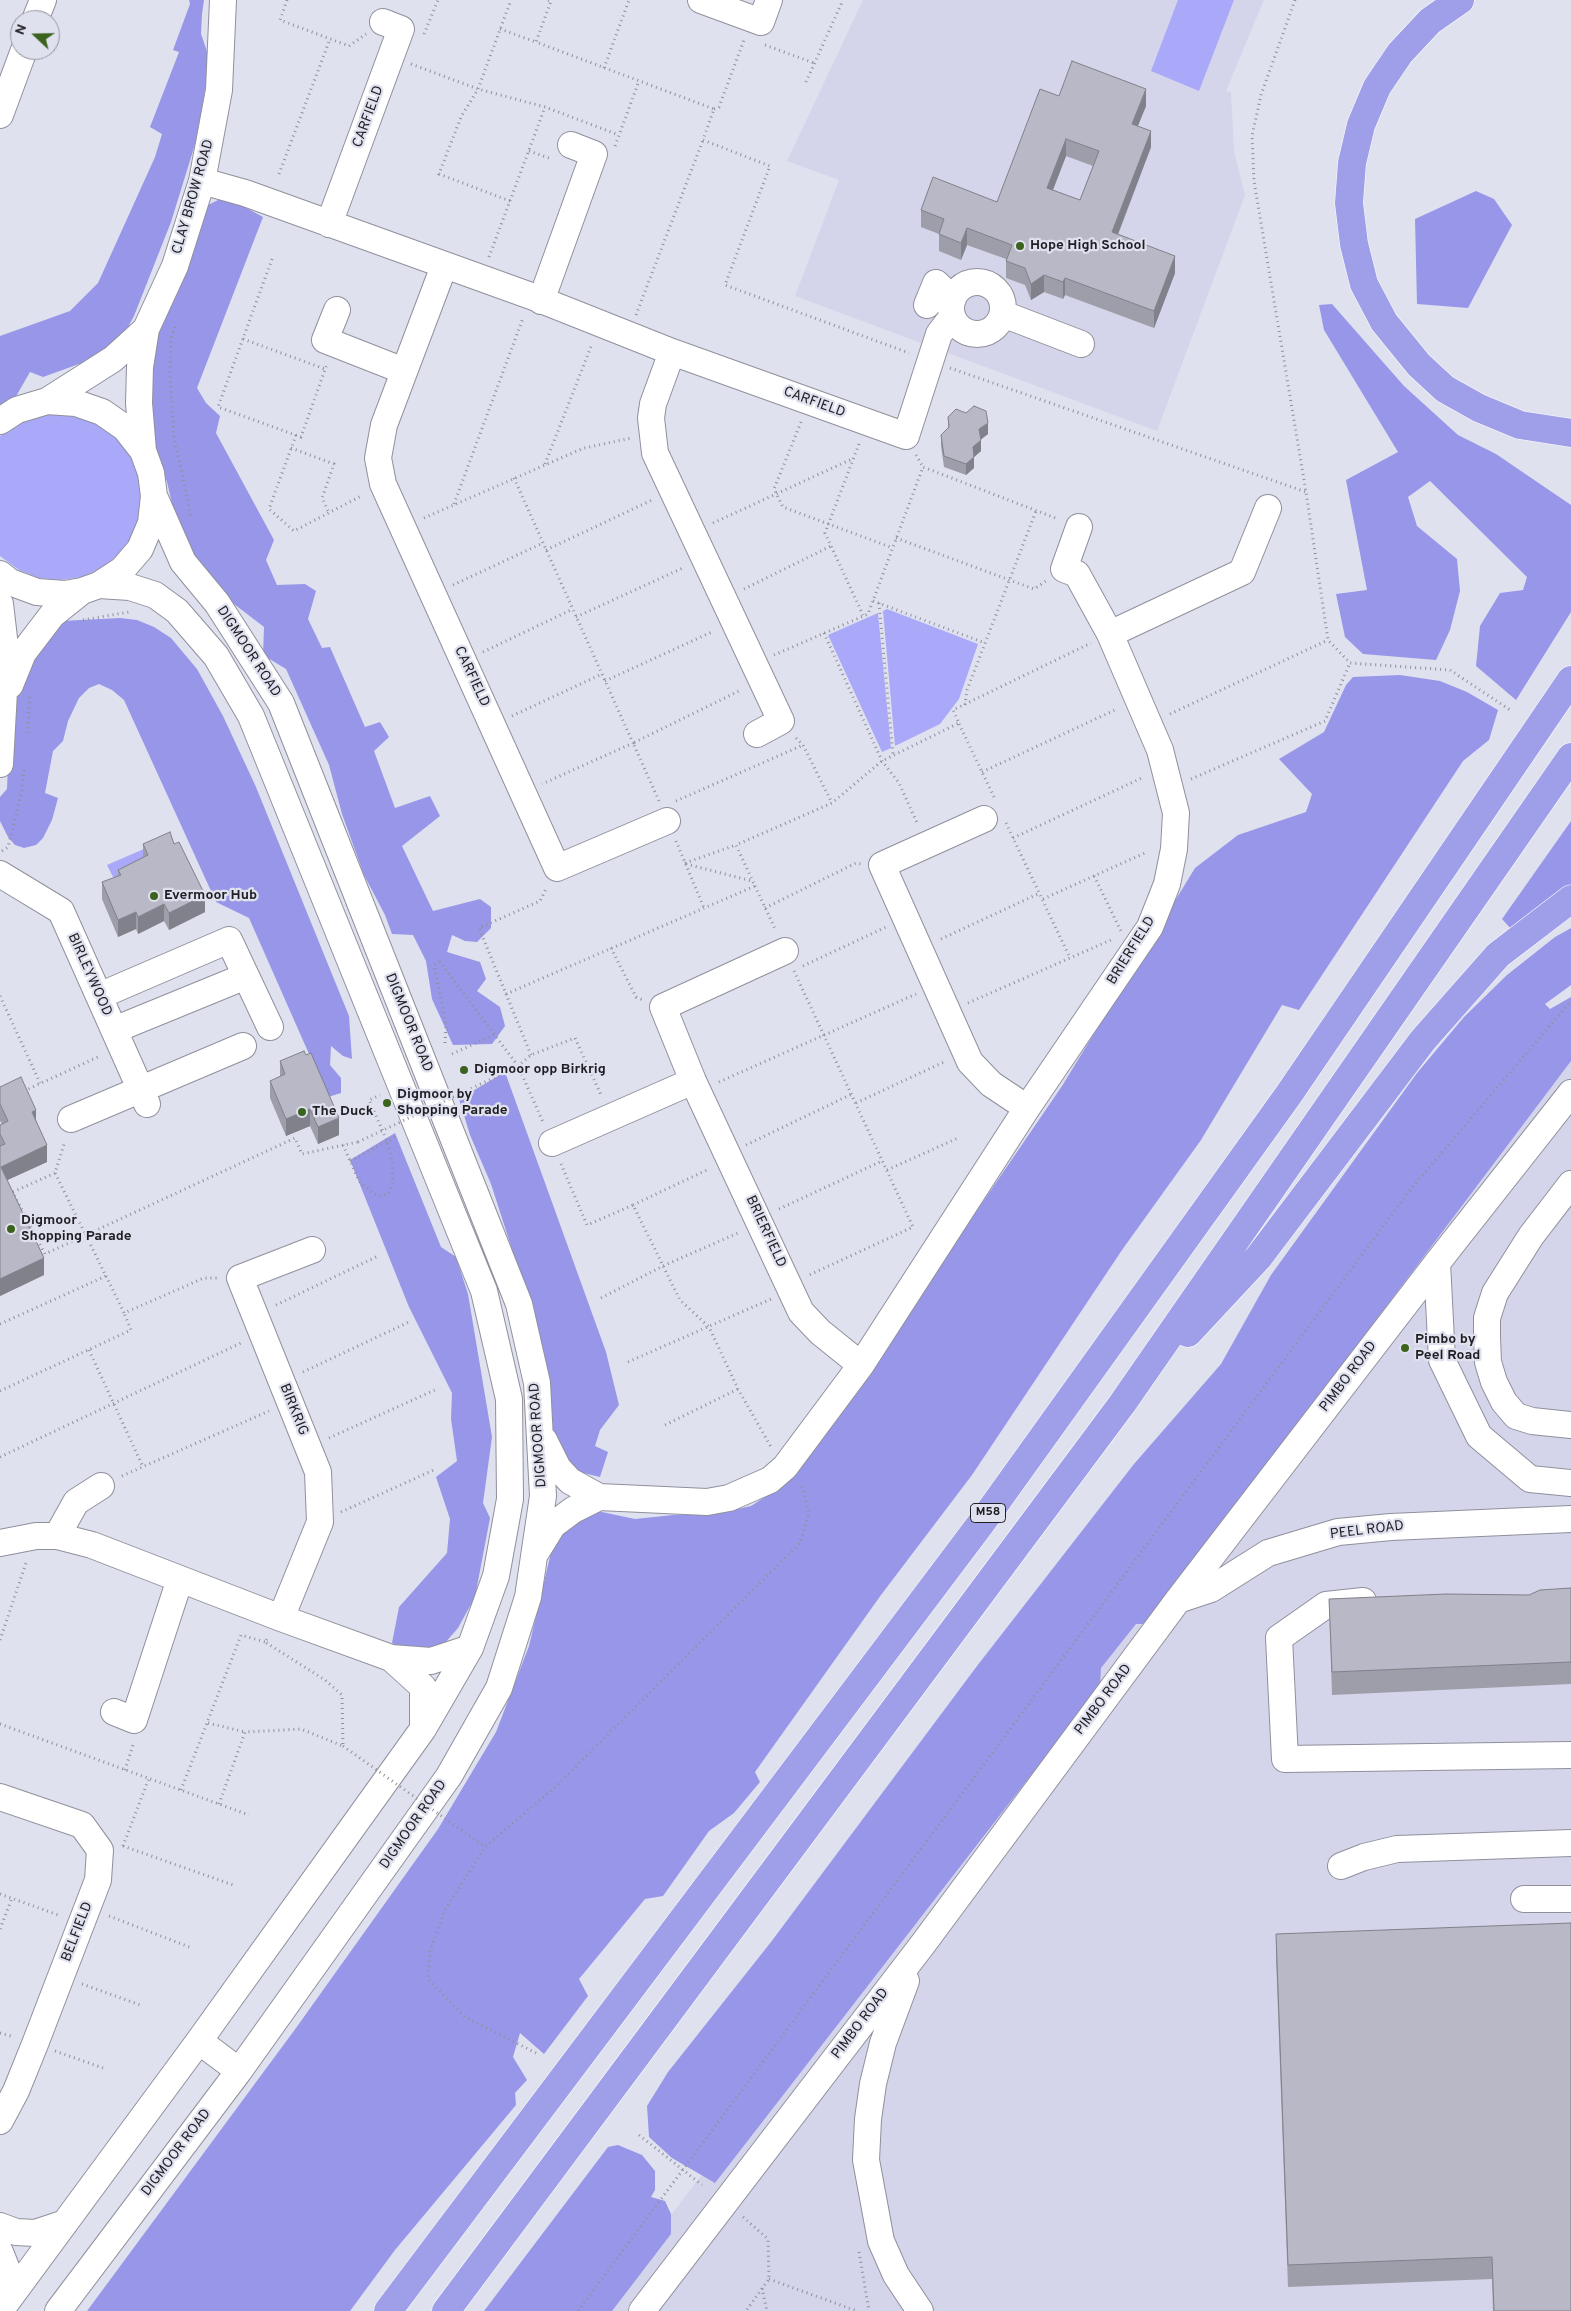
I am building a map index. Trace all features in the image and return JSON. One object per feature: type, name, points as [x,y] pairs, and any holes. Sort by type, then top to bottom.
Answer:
[{"type":"highway","points":[[1460,0],[1430,21],[1400,52],[1377,87],[1361,125],[1352,163],[1349,203],[1354,244],[1364,284],[1384,322],[1419,365],[1445,388],[1479,408],[1520,425],[1571,433]]},
{"type":"highway","name":"M58","points":[[388,2311],[982,1522],[1289,1094],[1568,684]]},
{"type":"highway","points":[[446,2311],[1122,1404],[1571,756]]},
{"type":"highway","points":[[1122,1404],[1258,1258],[1423,1040],[1498,955],[1571,899]]},
{"type":"street","name":"CLAY BROW ROAD","points":[[143,451],[139,403],[140,367],[146,329],[175,266],[202,181],[220,90],[223,0]]},
{"type":"street","points":[[701,0],[761,13]]},
{"type":"street","name":"CARFIELD","points":[[329,224],[401,29],[383,22]]},
{"type":"street","points":[[0,115],[20,60]]},
{"type":"street","points":[[536,299],[594,154],[571,145]]},
{"type":"street","name":"CARFIELD","points":[[202,181],[245,193],[536,299],[672,352],[906,436],[939,334],[942,294]]},
{"type":"street","name":"CARFIELD","points":[[444,266],[404,371],[380,442],[378,458],[383,484],[557,868]]},
{"type":"street","points":[[980,282],[996,290],[1001,297],[1003,314],[994,328],[978,334],[963,330],[942,294],[980,282]]},
{"type":"street","points":[[337,310],[325,340],[404,371]]},
{"type":"street","points":[[1003,314],[1081,344]]},
{"type":"street","name":"CLAY BROW ROAD","points":[[47,402],[113,359],[146,329]]},
{"type":"street","points":[[672,352],[653,404],[652,433],[655,453],[671,491],[781,721],[757,734]]},
{"type":"street","points":[[5,697],[23,653],[52,615],[90,588],[122,570],[140,548],[151,523],[154,496],[151,473],[143,451],[126,428],[102,412],[76,403],[47,402],[6,415]]},
{"type":"street","name":"DIGMOOR ROAD","points":[[58,2311],[239,2071],[449,1776],[499,1688],[528,1597],[543,1496],[537,1383],[519,1304],[281,703],[217,603],[184,562],[154,496]]},
{"type":"street","points":[[1110,634],[1242,572],[1268,508]]},
{"type":"street","points":[[1064,569],[1079,527]]},
{"type":"street","name":"BRIERFIELD","points":[[541,1435],[558,1468],[570,1481],[598,1497],[708,1502],[729,1498],[749,1491],[770,1480],[785,1467],[861,1365],[1027,1108],[1128,944],[1150,927],[1168,884],[1174,849],[1176,813],[1168,777],[1150,723],[1110,634],[1077,574],[1064,569]]},
{"type":"street","name":"DIGMOOR ROAD","points":[[0,574],[10,582],[37,592],[64,594],[90,588],[130,587],[155,596],[177,611],[216,656],[251,716],[484,1291],[509,1399],[510,1499],[496,1576],[470,1648],[423,1729],[199,2041],[4,2306]]},
{"type":"street","points":[[0,604],[6,655],[5,697],[12,762]]},
{"type":"street","points":[[557,868],[665,814]]},
{"type":"street","points":[[996,815],[882,866],[964,1053],[979,1074],[1027,1108]]},
{"type":"street","name":"BIRLEYWOOD","points":[[0,874],[61,911],[143,1096]]},
{"type":"street","points":[[99,996],[229,940],[270,1027]]},
{"type":"street","points":[[662,1007],[789,961]]},
{"type":"street","points":[[118,1039],[246,976]]},
{"type":"street","name":"BRIERFIELD","points":[[662,1007],[696,1086],[802,1312],[810,1322],[861,1365]]},
{"type":"street","points":[[71,1119],[143,1096],[243,1046]]},
{"type":"street","points":[[552,1143],[611,1116],[696,1086]]},
{"type":"street","name":"PIMBO ROAD","points":[[642,2311],[922,1944],[1178,1600],[1437,1263],[1571,1093]]},
{"type":"street","points":[[1571,1184],[1531,1236],[1495,1293],[1487,1318],[1486,1338],[1488,1362],[1494,1382],[1504,1402],[1516,1416],[1532,1421],[1571,1424]]},
{"type":"street","points":[[240,1278],[312,1250]]},
{"type":"street","points":[[1437,1263],[1442,1360],[1479,1436],[1530,1479],[1571,1483]]},
{"type":"street","name":"BIRKRIG","points":[[240,1278],[318,1472],[320,1522],[281,1618]]},
{"type":"street","points":[[46,1536],[76,1502],[101,1486]]},
{"type":"street","points":[[535,1554],[554,1525],[573,1510],[598,1497]]},
{"type":"street","name":"PEEL ROAD","points":[[1178,1600],[1211,1589],[1268,1553],[1338,1532],[1390,1527],[1571,1519]]},
{"type":"street","points":[[1508,1522],[1560,1530],[1571,1534]]},
{"type":"street","points":[[2,1536],[46,1536],[92,1545],[391,1658],[431,1661],[470,1648]]},
{"type":"street","points":[[124,1716],[180,1579]]},
{"type":"street","points":[[1391,1601],[1326,1605],[1278,1638],[1285,1759],[1571,1754]]},
{"type":"street","points":[[391,1658],[423,1687],[423,1729]]},
{"type":"street","points":[[0,1797],[82,1825],[112,1848]]},
{"type":"street","points":[[1341,1866],[1364,1856],[1397,1849],[1571,1843]]},
{"type":"street","name":"BELFIELD","points":[[0,2120],[16,2091],[112,1848]]},
{"type":"street","points":[[1524,1899],[1571,1899]]},
{"type":"street","points":[[920,2311],[896,2275],[881,2241],[866,2160],[868,2119],[873,2084],[883,2043],[897,2002],[922,1944]]},
{"type":"street","points":[[199,2041],[239,2071]]},
{"type":"street","points":[[0,2226],[16,2232],[35,2233],[65,2222]]},
{"type":"street","points":[[0,2252],[8,2272],[4,2306]]},
{"type":"path","points":[[287,0],[280,20],[349,46],[383,22]]},
{"type":"path","points":[[510,201],[439,174],[461,117],[478,89],[511,0]]},
{"type":"path","points":[[536,42],[550,0]]},
{"type":"path","points":[[604,68],[630,0]]},
{"type":"path","points":[[806,82],[843,0]]},
{"type":"path","points":[[1295,0],[1261,96],[1252,136],[1254,181],[1306,492],[1328,640],[1350,663],[1450,670],[1510,710]]},
{"type":"path","points":[[761,13],[762,44],[814,63]]},
{"type":"path","points":[[629,335],[714,109],[719,107],[761,13]]},
{"type":"path","points":[[500,29],[714,109]]},
{"type":"path","points":[[279,174],[330,39]]},
{"type":"path","points":[[392,57],[478,89],[544,107],[620,135]]},
{"type":"path","points":[[481,279],[544,107]]},
{"type":"path","points":[[703,140],[770,166],[725,285],[902,350]]},
{"type":"path","points":[[272,260],[218,407],[301,437],[335,344]]},
{"type":"path","points":[[454,505],[536,299]]},
{"type":"path","points":[[176,321],[171,339],[174,439],[191,523]]},
{"type":"path","points":[[545,464],[599,323]]},
{"type":"path","points":[[243,339],[325,369]]},
{"type":"path","points":[[954,370],[1306,492]]},
{"type":"path","points":[[809,401],[774,489],[776,494],[783,506],[893,548]]},
{"type":"path","points":[[864,616],[825,532],[867,422]]},
{"type":"path","points":[[402,527],[584,448],[652,433]]},
{"type":"path","points":[[296,435],[269,509],[294,531],[383,484]]},
{"type":"path","points":[[291,448],[334,464],[322,498],[329,513]]},
{"type":"path","points":[[692,533],[853,459]]},
{"type":"path","points":[[524,792],[633,743],[824,633],[868,614],[923,468],[1079,527]]},
{"type":"path","points":[[514,478],[665,814],[704,908]]},
{"type":"path","points":[[546,550],[671,491]]},
{"type":"path","points":[[965,704],[967,690],[1036,511]]},
{"type":"path","points":[[896,538],[1034,589],[1064,569]]},
{"type":"path","points":[[432,594],[543,543]]},
{"type":"path","points":[[605,681],[729,611],[831,546]]},
{"type":"path","points":[[576,617],[704,558]]},
{"type":"path","points":[[873,601],[985,643]]},
{"type":"path","points":[[879,603],[893,755]]},
{"type":"path","points":[[464,661],[573,609]]},
{"type":"path","points":[[80,620],[138,611]]},
{"type":"path","points":[[824,633],[882,761],[898,783],[928,845]]},
{"type":"path","points":[[1070,958],[1013,838],[996,815],[982,772],[953,710],[1110,634]]},
{"type":"path","points":[[1150,723],[1328,640]]},
{"type":"path","points":[[1013,838],[1168,777],[1325,721],[1350,663]]},
{"type":"path","points":[[493,726],[602,674]]},
{"type":"path","points":[[26,741],[31,692]]},
{"type":"path","points":[[982,772],[1139,700]]},
{"type":"path","points":[[781,721],[803,745],[832,803]]},
{"type":"path","points":[[685,863],[736,844],[832,803],[882,761],[958,724]]},
{"type":"path","points":[[665,814],[803,745]]},
{"type":"path","points":[[0,853],[8,847],[22,790],[12,762]]},
{"type":"path","points":[[628,1362],[709,1327],[913,1227],[736,844]]},
{"type":"path","points":[[1043,899],[1147,852]]},
{"type":"path","points":[[685,863],[752,881]]},
{"type":"path","points":[[765,908],[856,863],[882,866]]},
{"type":"path","points":[[532,1055],[479,928],[540,901],[557,868]]},
{"type":"path","points":[[947,1013],[1070,958],[1128,944],[1094,876]]},
{"type":"path","points":[[506,994],[755,886]]},
{"type":"path","points":[[919,949],[1040,893]]},
{"type":"path","points":[[789,961],[906,918]]},
{"type":"path","points":[[611,948],[636,997],[662,1007]]},
{"type":"path","points":[[445,1043],[446,1024],[434,965],[440,962],[496,1034],[518,1066],[587,1225],[633,1205],[852,1094]]},
{"type":"path","points":[[696,1086],[824,1035],[935,985]]},
{"type":"path","points":[[0,996],[2,1006],[40,1084]]},
{"type":"path","points":[[578,2311],[1410,1190],[1571,1001]]},
{"type":"path","points":[[452,1054],[496,1034]]},
{"type":"path","points":[[8,1184],[45,1254],[295,1138],[302,1154],[358,1142],[518,1066],[532,1055],[575,1038],[611,1116]]},
{"type":"path","points":[[16,1094],[40,1084],[118,1039]]},
{"type":"path","points":[[856,1103],[964,1053]]},
{"type":"path","points":[[343,1145],[360,1181],[374,1194],[381,1196],[388,1194],[393,1181],[392,1160],[387,1141],[369,1100],[380,1095]]},
{"type":"path","points":[[0,1391],[131,1330],[55,1172],[71,1119]]},
{"type":"path","points":[[350,1161],[397,1136]]},
{"type":"path","points":[[887,1170],[958,1138]]},
{"type":"path","points":[[601,1298],[663,1266],[882,1161]]},
{"type":"path","points":[[13,1192],[55,1172]]},
{"type":"path","points":[[536,2053],[465,2017],[428,1979],[430,1951],[446,1910],[485,1847],[555,1787],[800,1543],[808,1513],[803,1488],[772,1449],[738,1389],[709,1327],[680,1300],[633,1205]]},
{"type":"path","points":[[16,1218],[24,1214]]},
{"type":"path","points":[[0,1457],[113,1404],[378,1256]]},
{"type":"path","points":[[0,1324],[106,1276]]},
{"type":"path","points":[[124,1313],[204,1278],[240,1278]]},
{"type":"path","points":[[101,1486],[143,1467],[286,1392],[411,1321]]},
{"type":"path","points":[[89,1350],[143,1467]]},
{"type":"path","points":[[308,1447],[437,1389]]},
{"type":"path","points":[[665,1425],[738,1389]]},
{"type":"path","points":[[320,1522],[436,1469]]},
{"type":"path","points":[[0,1637],[46,1536]]},
{"type":"path","points":[[265,1642],[281,1618]]},
{"type":"path","points":[[181,1790],[241,1635],[265,1642],[326,1680],[342,1695],[343,1746]]},
{"type":"path","points":[[124,1716],[135,1740],[125,1770]]},
{"type":"path","points":[[208,1723],[245,1732],[301,1730],[343,1746],[485,1847]]},
{"type":"path","points":[[0,1724],[249,1815]]},
{"type":"path","points":[[219,1804],[245,1732]]},
{"type":"path","points":[[149,1778],[112,1848],[236,1886]]},
{"type":"path","points":[[0,1894],[84,1916],[192,1948]]},
{"type":"path","points":[[0,1930],[12,1898]]},
{"type":"path","points":[[61,1976],[143,2006]]},
{"type":"path","points":[[35,2044],[103,2068]]},
{"type":"path","points":[[639,2135],[702,2185]]},
{"type":"path","points":[[743,2217],[768,2239],[768,2279],[746,2311]]},
{"type":"path","points":[[768,2279],[857,2311]]},
{"type":"path","points":[[762,2288],[767,2311]]},
{"type":"shaded area","points":[[189,0],[204,0],[201,34],[210,60],[197,138],[171,222],[134,316],[113,355],[92,368],[79,364],[43,377],[30,372],[7,412],[0,415],[0,336],[70,311],[98,283],[155,157],[162,134],[150,127],[179,52],[173,50],[190,4]]},
{"type":"shaded area","name":"Hope High School","points":[[863,0],[1264,0],[1226,91],[1231,92],[1234,151],[1245,195],[1157,431],[795,296],[839,180],[787,161]]},
{"type":"shaded area","points":[[1178,0],[1234,0],[1199,91],[1151,71]]},
{"type":"shaded area","points":[[1476,191],[1494,199],[1512,225],[1468,308],[1417,304],[1415,219]]},
{"type":"shaded area","points":[[220,199],[230,199],[263,217],[197,388],[206,403],[220,416],[216,433],[274,540],[266,560],[277,585],[305,584],[316,591],[308,619],[322,648],[330,647],[365,727],[380,722],[389,737],[374,751],[395,808],[430,796],[440,816],[402,846],[433,911],[480,899],[491,907],[491,928],[477,942],[465,941],[452,935],[447,952],[480,962],[486,979],[477,991],[500,1007],[505,1026],[492,1044],[453,1045],[432,999],[426,961],[413,935],[392,934],[385,915],[364,875],[342,814],[329,765],[286,669],[263,655],[264,627],[208,584],[180,537],[167,482],[146,427],[157,331],[208,205]]},
{"type":"shaded area","points":[[1332,304],[1404,386],[1458,435],[1496,454],[1571,505],[1571,612],[1516,700],[1476,666],[1480,626],[1500,593],[1523,590],[1527,577],[1430,481],[1408,497],[1417,526],[1457,559],[1460,591],[1450,630],[1436,660],[1363,654],[1345,637],[1336,594],[1367,590],[1346,480],[1398,452],[1324,330],[1319,305]]},
{"type":"shaded area","points":[[46,412],[71,412],[94,419],[114,433],[130,451],[139,473],[142,495],[140,517],[132,537],[119,554],[102,568],[82,577],[60,580],[39,578],[19,570],[0,556],[0,436],[23,419]]},
{"type":"shaded area","points":[[887,609],[978,644],[959,699],[940,724],[895,746],[883,611]]},
{"type":"shaded area","points":[[878,613],[891,748],[882,752],[828,635]]},
{"type":"shaded area","points":[[120,618],[137,620],[154,627],[171,638],[197,669],[223,716],[256,787],[349,1016],[352,1059],[343,1056],[331,1046],[330,1065],[341,1078],[341,1093],[328,1097],[249,918],[216,902],[124,700],[112,690],[99,684],[89,688],[79,698],[68,721],[63,741],[53,751],[45,793],[58,798],[52,820],[43,838],[36,845],[24,848],[15,845],[8,837],[0,821],[0,797],[7,789],[8,762],[0,681],[61,621]]},
{"type":"shaded area","points":[[1400,675],[1440,681],[1467,692],[1498,710],[1489,740],[1463,761],[1299,1010],[1282,1005],[1201,1140],[1122,1250],[972,1475],[881,1595],[755,1772],[760,1782],[734,1813],[709,1831],[663,1896],[645,1899],[579,1979],[588,1996],[544,2054],[520,2033],[513,2057],[527,2080],[515,2093],[516,2105],[395,2250],[350,2311],[87,2311],[296,2028],[438,1829],[496,1732],[529,1646],[552,1548],[563,1529],[597,1511],[635,1519],[673,1515],[710,1515],[751,1506],[788,1482],[823,1436],[1062,1086],[1195,868],[1238,835],[1306,812],[1312,794],[1279,759],[1324,732],[1346,685],[1353,677]]},
{"type":"shaded area","points":[[1571,821],[1571,885],[1512,930],[1502,919]]},
{"type":"shaded area","points":[[169,838],[118,887],[107,865]]},
{"type":"shaded area","points":[[1571,928],[1571,985],[1545,1004],[1550,1009],[1571,997],[1571,1061],[1147,1624],[1136,1624],[1101,1668],[1100,1686],[715,2183],[672,2158],[649,2137],[647,2106],[668,2072],[771,1942],[977,1666],[1134,1464],[1221,1364],[1271,1275],[1417,1073],[1464,1017],[1507,975],[1555,937]]},
{"type":"shaded area","points":[[1571,1032],[1571,2311],[598,2311]]},
{"type":"shaded area","points":[[505,1072],[606,1352],[619,1405],[600,1430],[595,1446],[608,1452],[600,1477],[575,1471],[555,1449],[527,1296],[491,1184],[470,1135],[459,1099]]},
{"type":"shaded area","points":[[395,1133],[441,1247],[456,1257],[468,1294],[492,1437],[483,1503],[490,1518],[475,1597],[458,1628],[445,1643],[428,1652],[408,1651],[392,1643],[399,1607],[447,1553],[450,1519],[436,1477],[457,1461],[451,1419],[452,1393],[409,1307],[350,1160]]},
{"type":"shaded area","points":[[618,2145],[642,2155],[655,2171],[655,2190],[651,2197],[665,2201],[671,2214],[671,2234],[612,2311],[484,2311],[608,2147]]},
{"type":"building","points":[[1072,61],[1146,89],[1132,124],[1151,131],[1112,232],[1175,256],[1154,311],[1065,278],[1063,282],[1044,275],[1031,284],[1025,268],[1006,261],[1012,245],[967,228],[961,243],[939,234],[944,219],[921,210],[933,177],[997,202],[1040,89],[1059,96]],"holes":[[[1066,139],[1099,151],[1080,200],[1047,188]]]},
{"type":"building","points":[[974,406],[986,411],[988,423],[979,429],[981,440],[973,447],[974,457],[966,464],[944,456],[941,435],[949,427],[948,417],[956,409],[966,413]]},
{"type":"building","name":"Evermoor Hub","points":[[170,832],[174,844],[179,842],[205,895],[169,913],[164,904],[138,917],[136,912],[118,920],[102,882],[121,875],[118,870],[148,855],[143,844]]},
{"type":"building","name":"The Duck","points":[[304,1051],[306,1055],[311,1053],[339,1118],[318,1127],[310,1109],[286,1119],[270,1081],[285,1074],[280,1061]]},
{"type":"building","points":[[21,1077],[36,1110],[32,1112],[47,1145],[1,1167],[44,1258],[0,1279],[0,1146],[5,1144],[0,1134],[0,1125],[8,1121],[0,1104],[0,1087]]},
{"type":"building","points":[[1571,1588],[1571,1662],[1332,1672],[1329,1599],[1446,1594],[1529,1595],[1540,1590]]},
{"type":"building","points":[[1571,1923],[1571,2311],[1494,2311],[1492,2257],[1288,2265],[1276,1934]]},
{"type":"place","name":"Hope High School","points":[[1020,246]]},
{"type":"place","name":"Evermoor Hub","points":[[154,896]]},
{"type":"place","name":"Digmoor opp Birkrig","points":[[464,1070]]},
{"type":"place","name":"Digmoor by Shopping Parade","points":[[387,1103]]},
{"type":"place","name":"The Duck","points":[[302,1112]]},
{"type":"place","name":"Digmoor Shopping Parade","points":[[11,1229]]},
{"type":"place","name":"Pimbo by Peel Road","points":[[1405,1348]]}]
